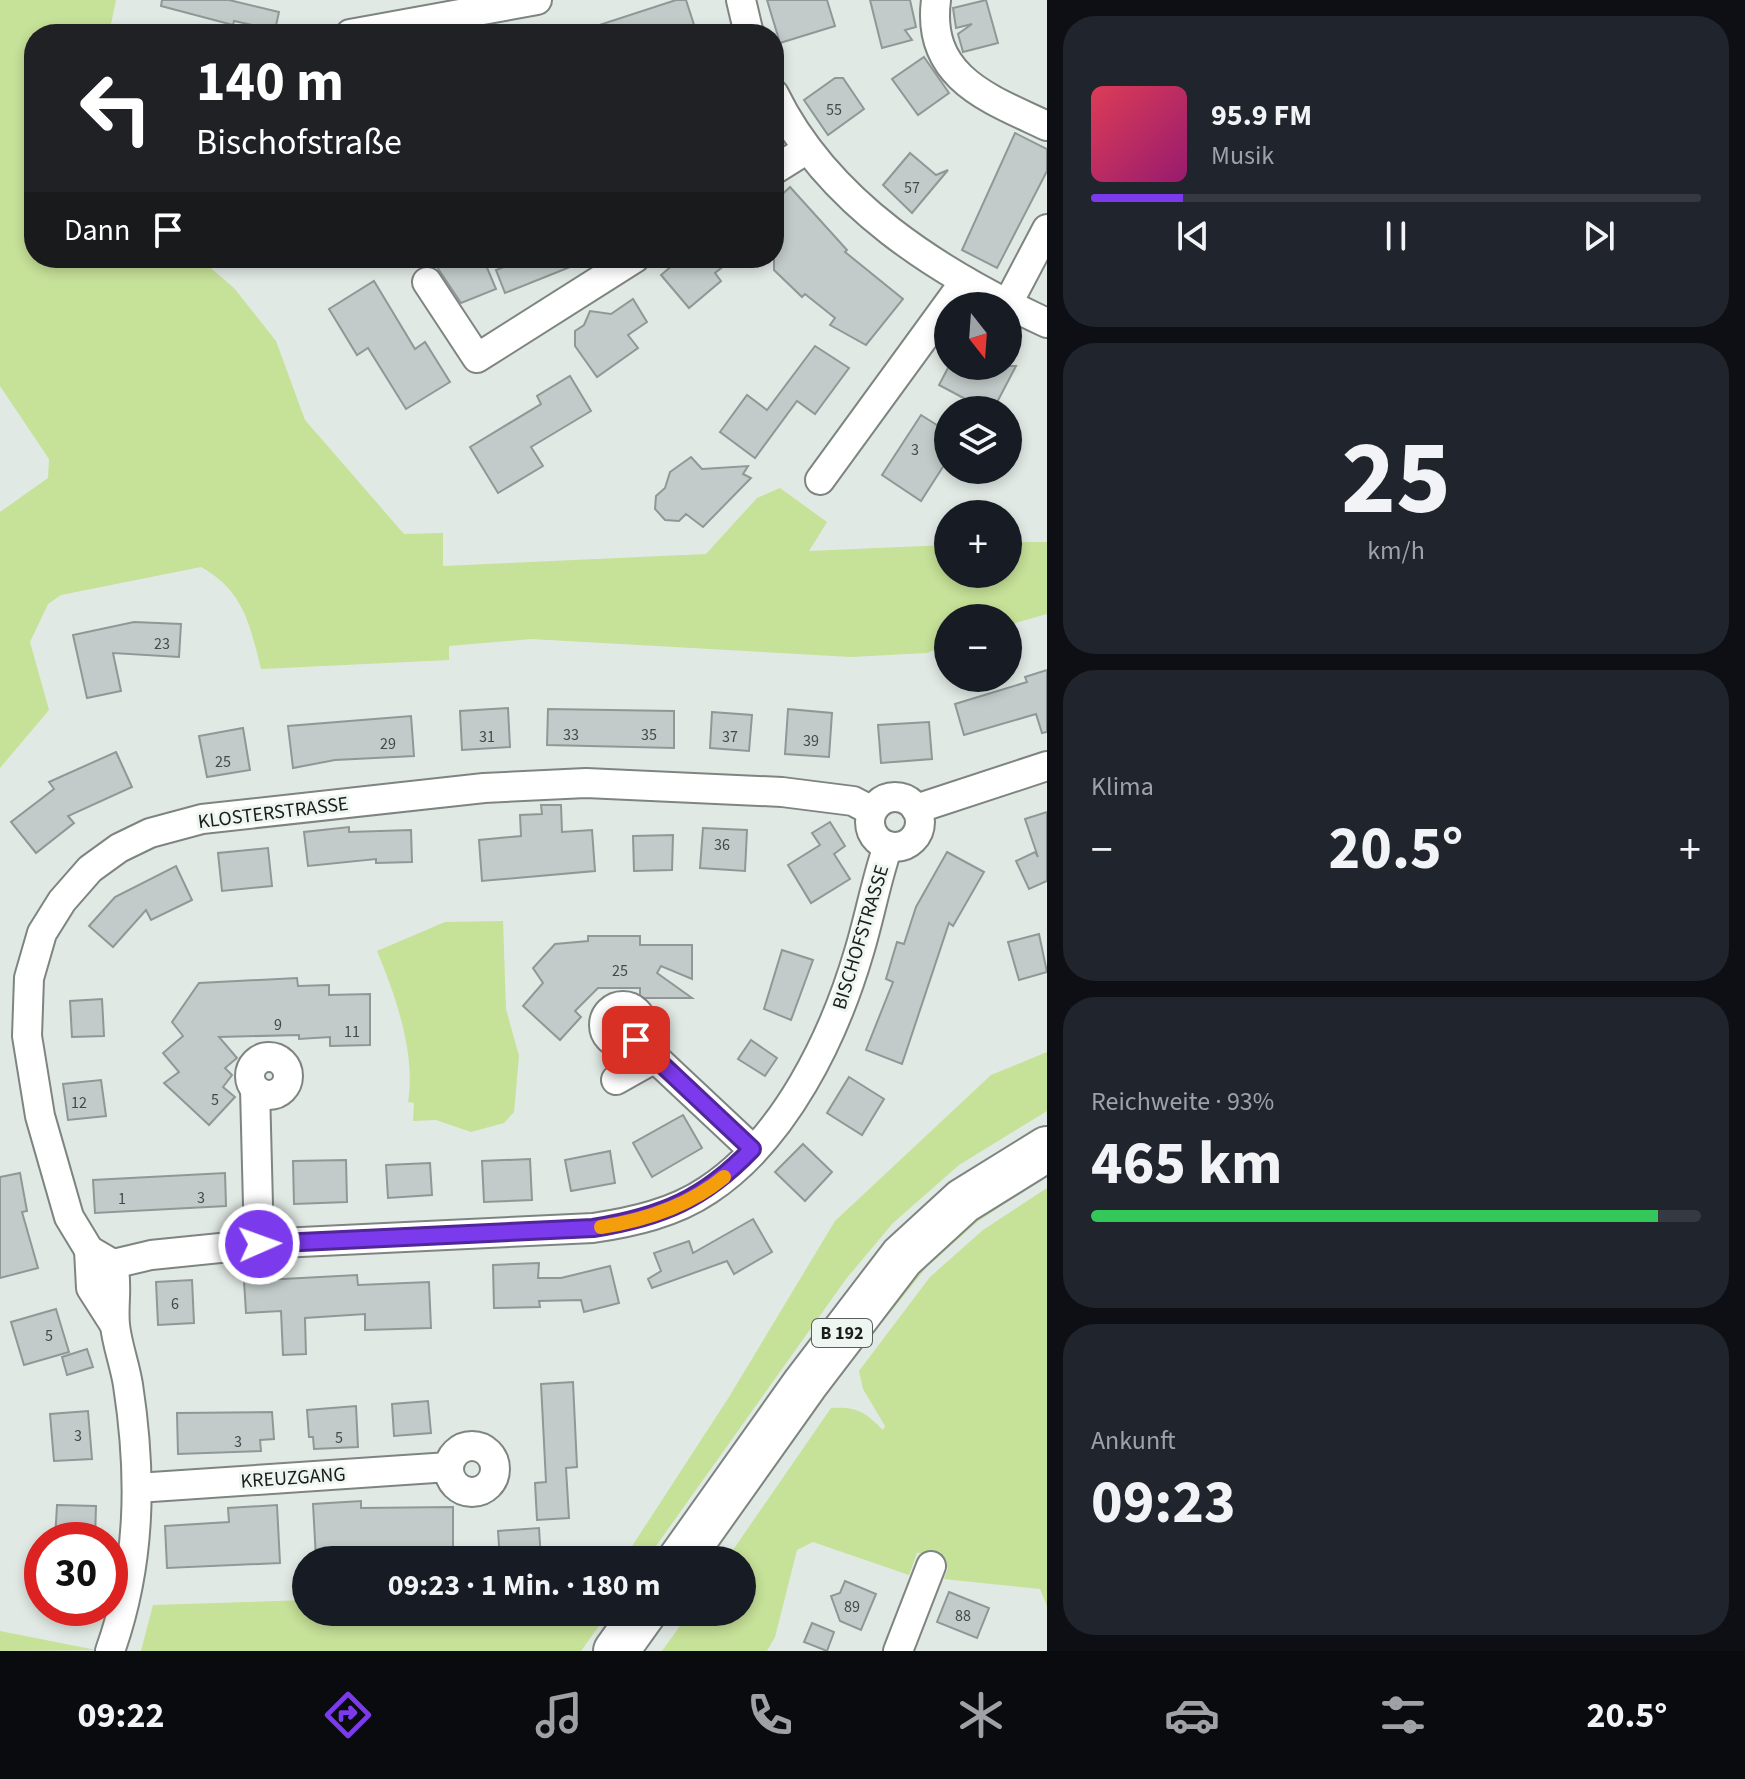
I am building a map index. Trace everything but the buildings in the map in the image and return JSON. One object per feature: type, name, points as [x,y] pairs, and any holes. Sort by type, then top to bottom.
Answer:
[{"type":"main road","name":"B 192","points":[[690,1546],[805,1384],[902,1257],[963,1201],[1047,1149]]},
{"type":"main road","points":[[616,1651],[634,1626]]},
{"type":"street","points":[[405,24],[537,0]]},
{"type":"street","points":[[741,0],[747,24]]},
{"type":"street","points":[[936,0],[937,35],[958,76],[987,98],[1047,126]]},
{"type":"street","points":[[784,112],[806,150],[879,221],[915,250],[984,292]]},
{"type":"street","points":[[784,164],[806,150]]},
{"type":"street","points":[[1014,292],[1047,229]]},
{"type":"street","points":[[427,282],[477,358],[619,268]]},
{"type":"street","points":[[820,480],[965,281]]},
{"type":"street","points":[[1022,312],[1047,323]]},
{"type":"street","points":[[916,809],[1047,766]]},
{"type":"street","name":"KLOSTERSTRASSE","points":[[114,1324],[91,1288],[89,1250],[69,1217],[40,1116],[27,1036],[29,978],[42,933],[62,901],[90,869],[119,848],[150,833],[202,819],[484,788],[586,783],[782,792],[853,801],[872,811]]},
{"type":"street","points":[[895,797],[911,802],[916,809],[920,824],[912,840],[888,846],[871,828],[872,811],[879,802],[895,797]]},
{"type":"street","name":"BISCHOFSTRASSE","points":[[113,1264],[151,1255],[259,1244],[531,1231],[628,1223],[670,1209],[708,1190],[752,1149],[797,1090],[843,1000],[888,846]]},
{"type":"street","points":[[616,1080],[646,1049],[752,1149]]},
{"type":"street","points":[[255,1089],[259,1244]]},
{"type":"street","name":"KLOSTERSTRASSE","points":[[89,1250],[113,1264],[117,1282],[114,1324],[127,1382],[137,1488],[130,1583],[110,1651]]},
{"type":"street","name":"KREUZGANG","points":[[137,1488],[449,1467]]},
{"type":"street","points":[[898,1651],[931,1566]]},
{"type":"green space","points":[[0,0],[116,0],[111,24],[24,24],[24,268],[211,268],[234,288],[276,341],[305,420],[404,534],[443,533],[443,566],[706,554],[757,498],[780,488],[827,522],[809,551],[934,546],[934,588],[1022,588],[1022,542],[1047,542],[1047,614],[1022,621],[1022,604],[934,604],[934,650],[927,653],[851,657],[531,639],[449,646],[449,660],[261,669],[253,637],[236,598],[227,586],[201,567],[61,595],[48,604],[30,642],[49,710],[0,768],[0,512],[48,478],[49,459],[0,386]]},
{"type":"green space","points":[[503,921],[506,1009],[519,1056],[514,1112],[504,1123],[471,1132],[436,1120],[413,1121],[414,1103],[408,1102],[409,1065],[403,1026],[377,951],[445,922]]},
{"type":"green space","points":[[1047,1052],[1047,1111],[959,1165],[893,1223],[846,1279],[656,1546],[632,1546],[729,1397],[835,1221],[991,1075]]},
{"type":"green space","points":[[1047,1165],[1047,1176],[977,1222],[926,1268],[850,1362],[719,1546],[706,1546],[943,1240]]},
{"type":"green space","points":[[1047,1188],[1047,1606],[1040,1589],[944,1579],[948,1568],[934,1553],[917,1553],[909,1575],[813,1542],[797,1550],[775,1637],[767,1651],[662,1651],[680,1626],[756,1626],[756,1546],[736,1546],[831,1408],[860,1412],[883,1430],[885,1426],[863,1389],[859,1371],[930,1277],[983,1230]]},
{"type":"green space","points":[[292,1600],[292,1626],[599,1626],[581,1651],[141,1651],[153,1605]]},
{"type":"green space","points":[[0,1631],[96,1650],[0,1651]]},
{"type":"slow traffic","points":[[601,1227],[628,1223],[684,1203],[724,1177]]},
{"type":"route","points":[[259,1244],[593,1228],[628,1223],[684,1203],[708,1190],[752,1149],[636,1040]]}]
